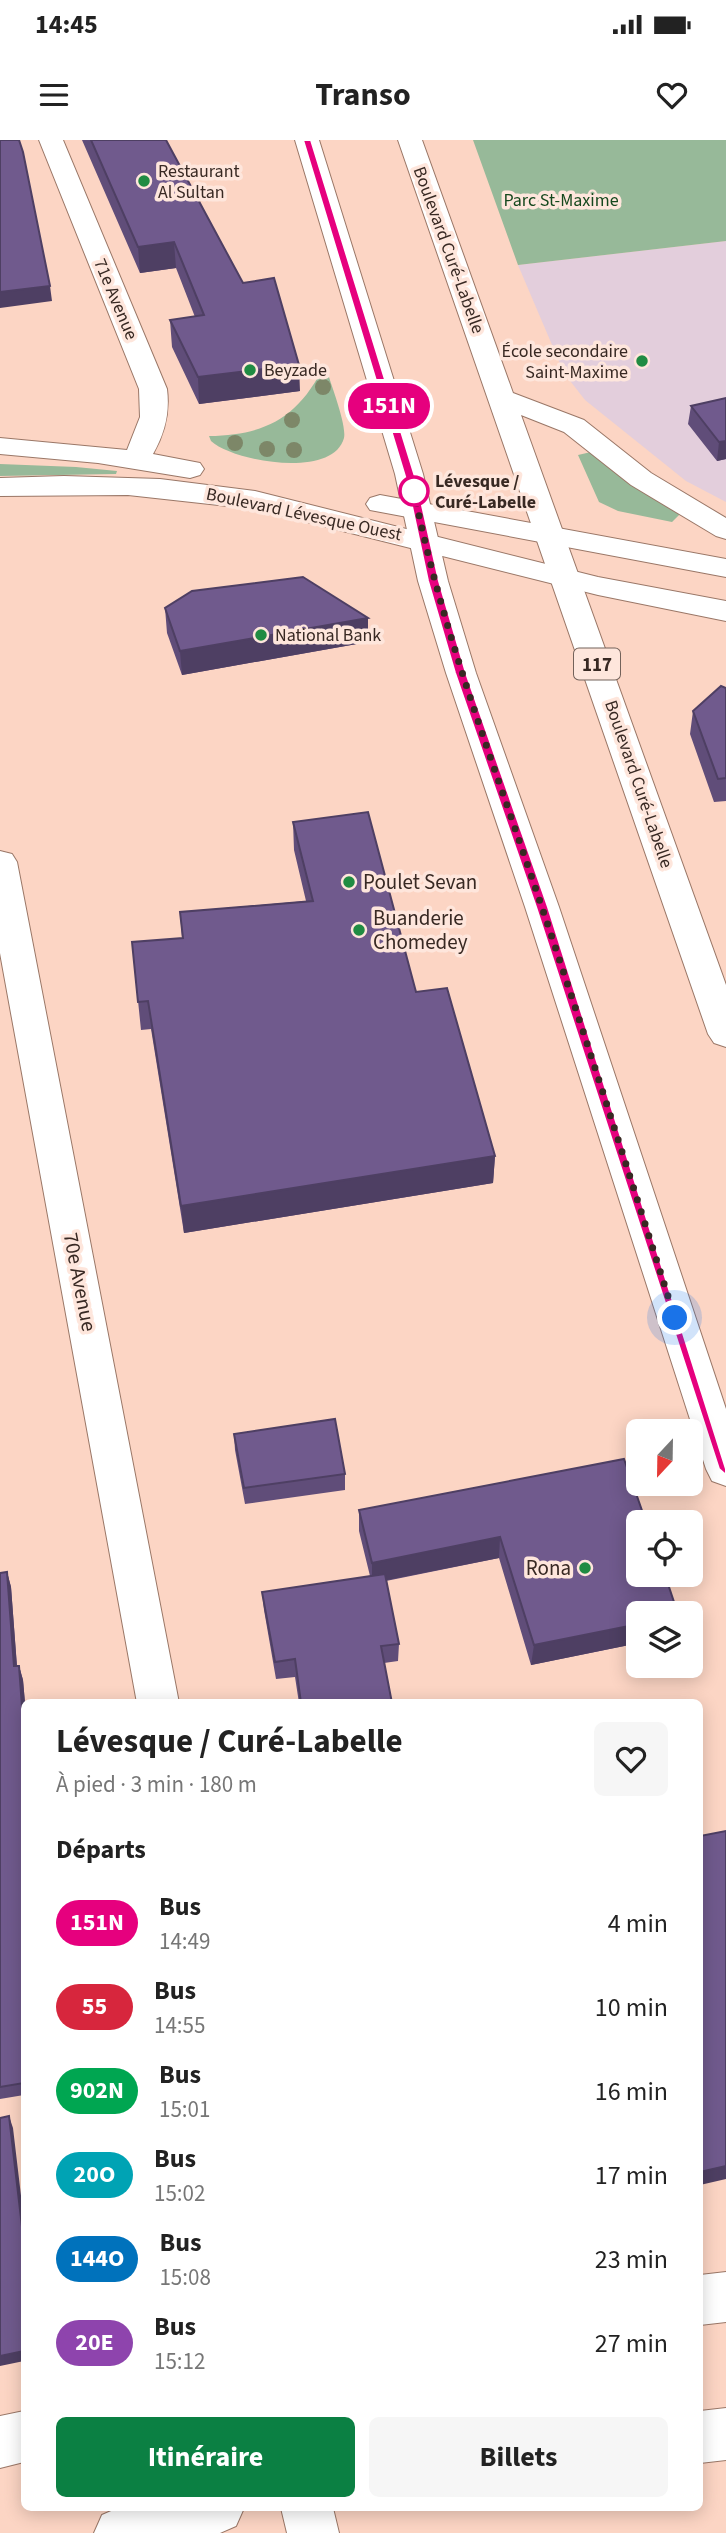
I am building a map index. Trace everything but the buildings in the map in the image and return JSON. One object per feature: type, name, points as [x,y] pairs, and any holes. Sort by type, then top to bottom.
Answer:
[{"type":"main road","name":"71e Avenue","points":[[51,140],[153,389],[155,410],[152,427],[136,459]]},
{"type":"main road","points":[[307,140],[421,526],[461,673],[542,907],[726,1469]]},
{"type":"main road","name":"Boulevard Curé-Labelle","points":[[410,140],[726,1034]]},
{"type":"main road","points":[[502,398],[574,426],[641,479],[726,530]]},
{"type":"main road","name":"Boulevard Lévesque Ouest","points":[[0,446],[58,449],[136,459],[421,526],[566,578],[726,611]]},
{"type":"main road","name":"Boulevard Lévesque Ouest","points":[[0,487],[94,485],[198,491],[299,509],[421,526],[549,535],[726,568]]},
{"type":"main road","name":"70e Avenue","points":[[0,862],[157,1699]]},
{"type":"main road","points":[[703,2300],[726,2297]]},
{"type":"main road","points":[[703,2437],[726,2434]]},
{"type":"main road","points":[[0,2442],[21,2438]]},
{"type":"main road","points":[[120,2533],[206,2511]]},
{"type":"main road","points":[[308,2511],[313,2533]]},
{"type":"shaded area","name":"École secondaire Saint-Maxime","points":[[726,241],[726,502],[686,481],[585,400],[564,373],[518,265]]},
{"type":"green space","name":"Parc St-Maxime","points":[[473,140],[726,140],[726,241],[518,265]]},
{"type":"green space","points":[[325,364],[344,431],[344,438],[336,451],[322,459],[282,463],[240,455],[211,441],[209,436],[248,432],[279,420],[304,397]]},
{"type":"green space","points":[[591,452],[681,513],[672,522],[618,511],[599,502],[578,455]]},
{"type":"green space","points":[[0,464],[117,471],[116,474],[0,476]]},
{"type":"bus line","name":"151N","points":[[307,140],[412,483],[433,581],[461,673],[542,907],[726,1469]]},
{"type":"place","name":"Restaurant Al Sultan","points":[[144,181]]},
{"type":"place","name":"École secondaire Saint-Maxime","points":[[642,361]]},
{"type":"place","name":"Beyzade","points":[[250,370]]},
{"type":"place","name":"Lévesque / Curé-Labelle","points":[[414,491]]},
{"type":"place","name":"National Bank","points":[[261,635]]},
{"type":"place","name":"Poulet Sevan","points":[[349,882]]},
{"type":"place","name":"Buanderie Chomedey","points":[[359,930]]},
{"type":"place","name":"Rona","points":[[585,1568]]},
{"type":"route","points":[[414,491],[433,581],[461,673],[542,907],[675,1318]]}]
